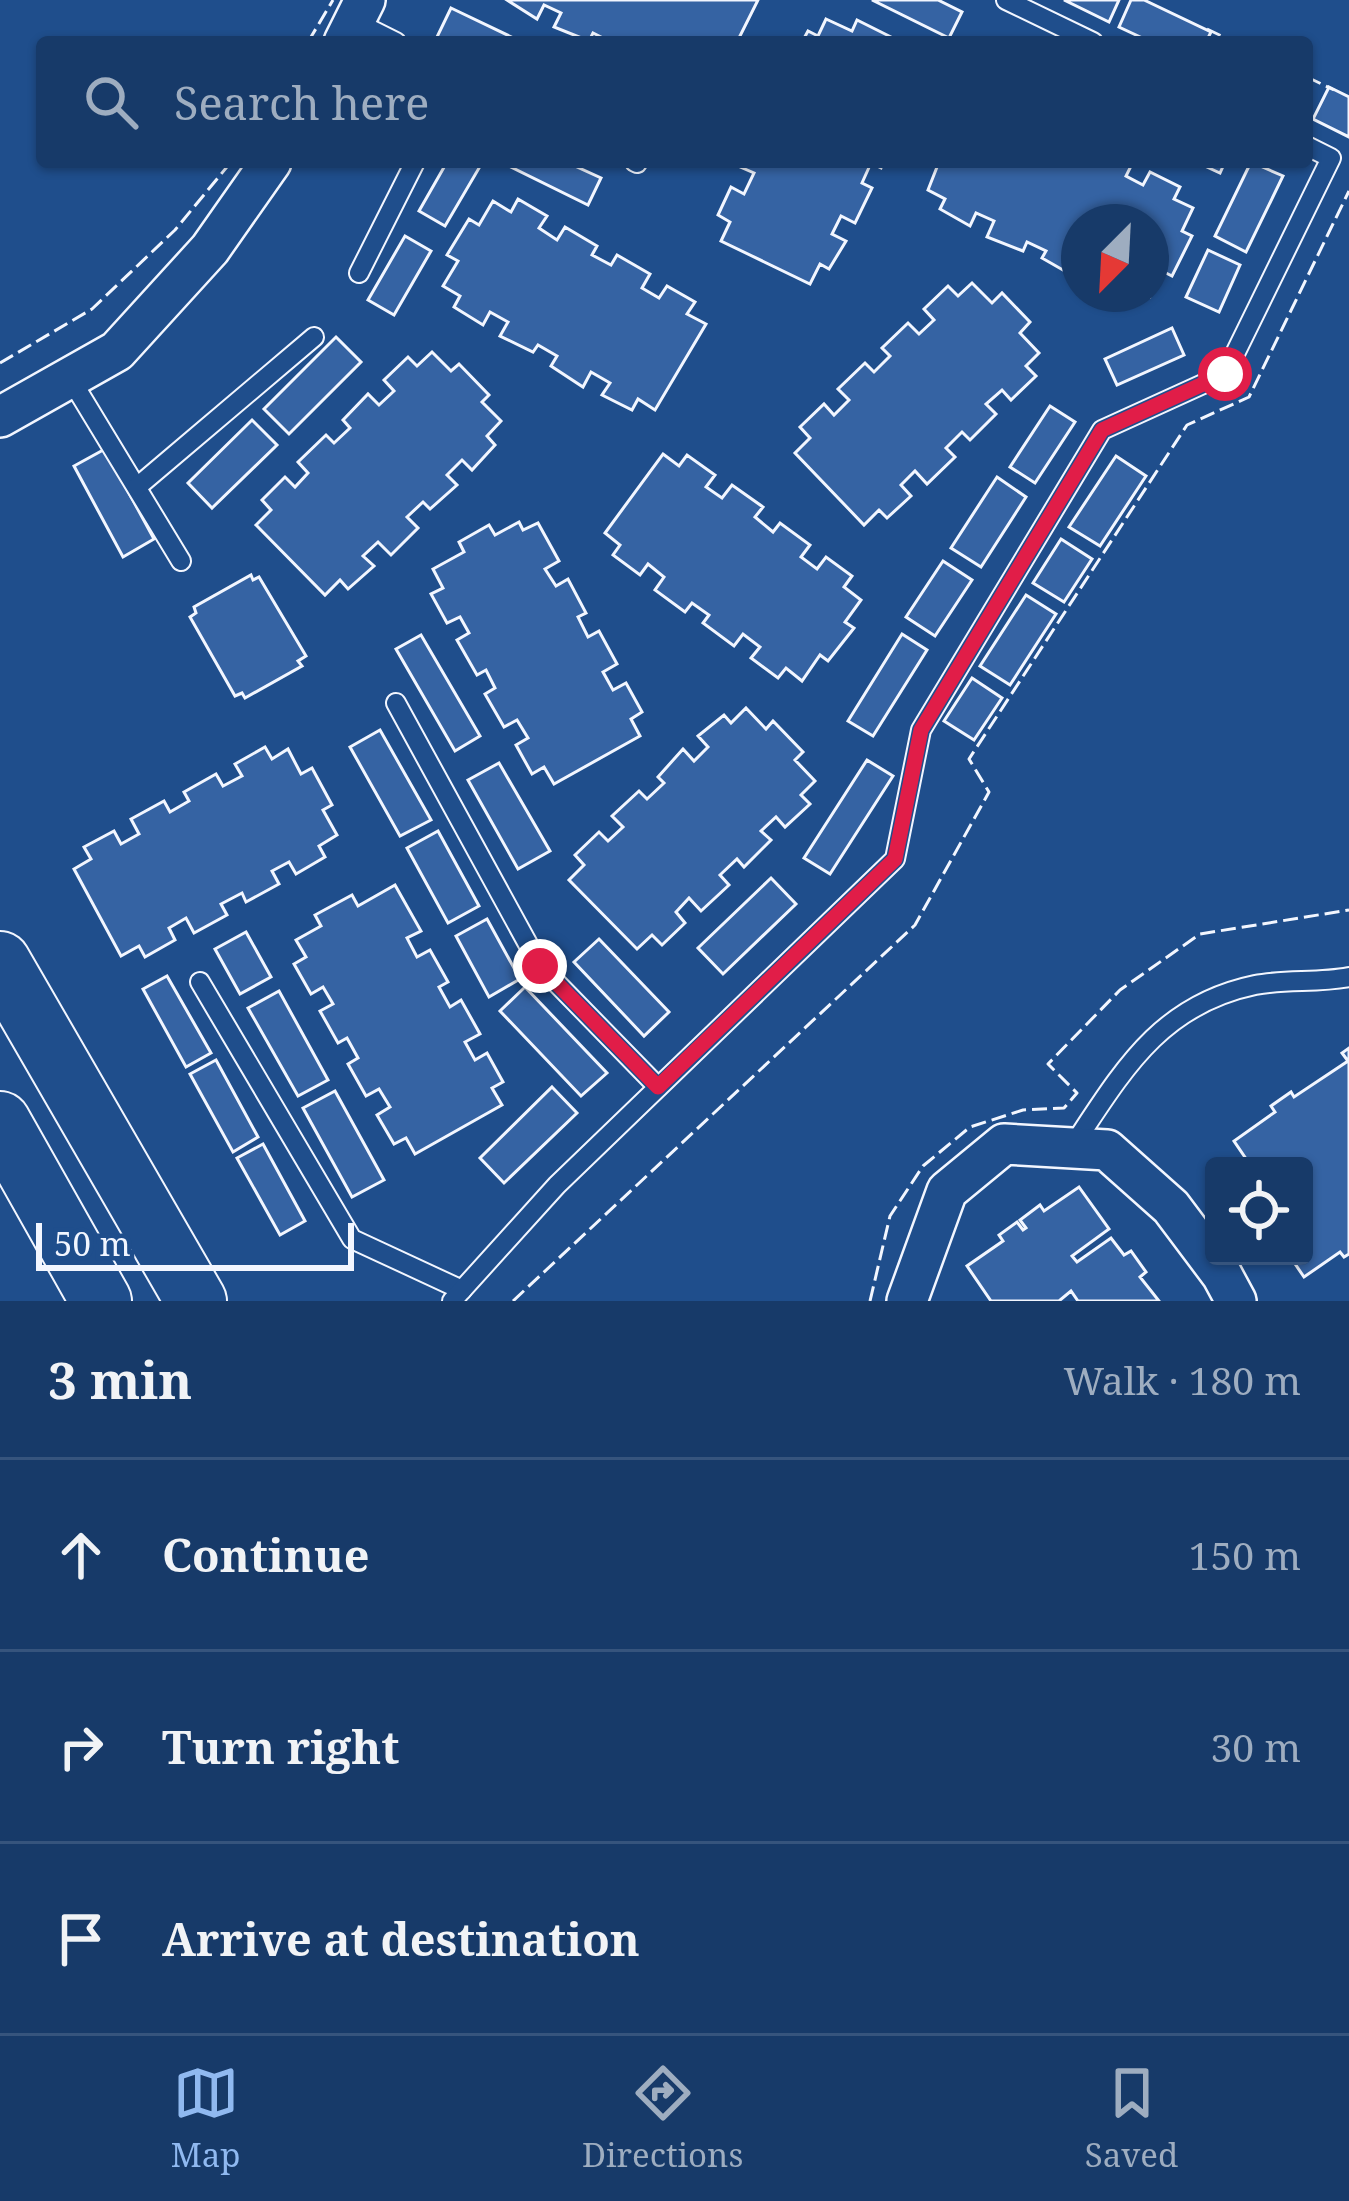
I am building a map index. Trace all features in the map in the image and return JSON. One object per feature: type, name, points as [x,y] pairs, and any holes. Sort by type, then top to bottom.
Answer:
[{"type":"main road","points":[[0,962],[196,1301]]},
{"type":"main road","points":[[3,1134],[101,1301]]},
{"type":"street","points":[[0,417],[117,351],[211,249],[267,168]]},
{"type":"street","points":[[0,1011],[55,1063]]},
{"type":"street","points":[[907,1301],[947,1191],[1004,1144],[1107,1150],[1171,1208],[1236,1301]]},
{"type":"lane","points":[[1006,0],[1081,36]]},
{"type":"lane","points":[[354,21],[384,36]]},
{"type":"lane","points":[[200,982],[352,1239],[457,1296],[557,1185],[895,859],[921,730],[1102,430],[1225,374],[1331,158],[1313,149]]},
{"type":"lane","points":[[359,273],[412,168]]},
{"type":"lane","points":[[136,487],[314,337]]},
{"type":"lane","points":[[70,378],[181,561]]},
{"type":"lane","points":[[396,704],[540,966],[658,1087]]},
{"type":"lane","points":[[1072,1148],[1137,1051],[1200,1001],[1258,984],[1349,977]]},
{"type":"building","points":[[507,0],[758,0],[740,36],[576,36],[554,27],[561,13],[544,5],[537,19]]},
{"type":"building","points":[[872,0],[938,0],[962,12],[950,36]]},
{"type":"building","points":[[1064,0],[1119,0],[1109,22]]},
{"type":"building","points":[[1131,0],[1144,0],[1211,32],[1209,36],[1138,36],[1119,27]]},
{"type":"building","points":[[451,8],[509,36],[437,36]]},
{"type":"building","points":[[826,19],[852,31],[857,20],[889,36],[818,36]]},
{"type":"building","points":[[1329,87],[1349,97],[1349,137],[1313,119]]},
{"type":"building","points":[[444,168],[479,168],[445,226],[419,211]]},
{"type":"building","points":[[513,168],[579,168],[601,178],[588,205]]},
{"type":"building","points":[[743,168],[869,168],[862,183],[872,188],[855,223],[841,216],[832,234],[846,241],[829,269],[820,264],[810,284],[721,241],[730,222],[718,215],[731,187],[744,194],[754,173]]},
{"type":"building","points":[[937,168],[1130,168],[1126,176],[1143,185],[1150,172],[1180,187],[1174,199],[1193,208],[1182,231],[1192,236],[1172,276],[1169,204],[1061,204],[1061,269],[1042,258],[1046,251],[1027,242],[1023,251],[987,237],[994,221],[976,213],[970,226],[940,209],[945,199],[928,190]]},
{"type":"building","points":[[1248,168],[1265,168],[1283,176],[1246,252],[1215,236]]},
{"type":"building","points":[[518,199],[547,216],[539,228],[557,240],[565,227],[597,246],[592,255],[611,265],[617,255],[650,274],[642,288],[659,298],[667,286],[695,302],[687,314],[706,324],[655,410],[638,399],[632,410],[602,395],[610,383],[591,372],[583,387],[551,366],[557,356],[538,345],[533,352],[500,336],[508,322],[490,312],[483,325],[454,307],[460,296],[443,286],[458,261],[447,255],[469,219],[479,225],[493,201],[511,212]]},
{"type":"building","points":[[405,236],[431,251],[394,315],[368,300]]},
{"type":"building","points":[[1208,250],[1240,265],[1219,312],[1186,297]]},
{"type":"building","points":[[972,283],[992,303],[1002,293],[1030,322],[1020,333],[1039,353],[1026,366],[1036,376],[1011,400],[1002,390],[986,404],[996,414],[970,440],[962,432],[946,448],[955,457],[927,484],[915,471],[901,485],[911,496],[887,518],[879,510],[864,525],[795,453],[810,438],[800,427],[824,404],[834,415],[849,400],[838,389],[865,363],[874,372],[890,356],[882,348],[908,323],[919,334],[934,320],[924,309],[948,286],[958,296]]},
{"type":"building","points":[[1172,328],[1184,355],[1117,385],[1105,359]]},
{"type":"building","points":[[336,337],[361,362],[289,434],[264,409]]},
{"type":"building","points":[[432,352],[451,371],[459,364],[489,395],[482,402],[501,421],[487,436],[495,445],[472,470],[462,460],[447,475],[457,485],[430,509],[423,502],[407,517],[418,528],[391,555],[378,542],[363,556],[374,566],[348,589],[340,580],[325,595],[256,525],[271,510],[262,500],[285,477],[295,487],[308,473],[298,462],[326,435],[334,443],[350,428],[343,420],[368,394],[379,405],[394,391],[384,380],[408,357],[417,366]]},
{"type":"building","points":[[1050,406],[1075,422],[1035,483],[1010,467]]},
{"type":"building","points":[[252,420],[277,445],[212,508],[188,483]]},
{"type":"building","points":[[105,449],[154,539],[123,557],[74,466]]},
{"type":"building","points":[[663,454],[679,466],[687,455],[715,475],[706,487],[722,498],[732,485],[763,507],[755,517],[773,532],[780,523],[810,545],[801,557],[817,569],[826,557],[852,576],[844,587],[861,600],[845,622],[854,628],[828,661],[820,655],[802,681],[786,668],[778,678],[751,658],[760,647],[743,634],[734,646],[703,623],[709,615],[692,603],[685,612],[655,590],[664,577],[648,564],[640,575],[613,555],[620,545],[605,533]]},
{"type":"building","points":[[1116,456],[1146,476],[1100,546],[1069,527]]},
{"type":"building","points":[[997,477],[1026,497],[981,567],[951,548]]},
{"type":"building","points":[[519,522],[523,530],[538,523],[559,561],[545,569],[556,586],[568,579],[586,613],[578,617],[588,637],[599,631],[617,664],[603,672],[613,690],[626,683],[642,712],[631,719],[640,736],[554,784],[544,767],[532,774],[516,745],[528,738],[517,720],[504,727],[485,694],[495,688],[486,670],[477,675],[457,640],[469,633],[460,617],[447,623],[431,594],[443,588],[433,569],[464,552],[459,542],[489,525],[495,535]]},
{"type":"building","points":[[1061,539],[1092,559],[1064,602],[1033,583]]},
{"type":"building","points":[[943,561],[972,580],[935,636],[906,617]]},
{"type":"building","points":[[251,575],[253,580],[259,577],[306,656],[298,661],[302,666],[245,698],[242,693],[235,696],[190,617],[196,613],[194,607]]},
{"type":"building","points":[[1026,595],[1056,614],[1010,685],[980,666]]},
{"type":"building","points":[[902,634],[927,650],[873,736],[848,721]]},
{"type":"building","points":[[421,635],[480,736],[455,751],[396,649]]},
{"type":"building","points":[[972,678],[1002,698],[974,740],[944,721]]},
{"type":"building","points":[[746,708],[766,729],[773,721],[803,752],[795,760],[815,781],[801,795],[810,804],[785,827],[776,817],[761,831],[771,840],[744,867],[737,859],[720,875],[729,885],[701,911],[689,898],[676,912],[685,923],[662,945],[652,935],[637,949],[569,880],[584,865],[575,855],[599,832],[608,841],[623,827],[612,816],[639,791],[647,799],[664,783],[658,777],[683,749],[694,761],[708,747],[698,736],[724,715],[731,723]]},
{"type":"building","points":[[380,730],[431,820],[400,836],[350,747]]},
{"type":"building","points":[[265,747],[272,759],[288,749],[301,774],[312,768],[332,805],[323,810],[337,835],[319,846],[325,857],[296,874],[289,862],[272,871],[279,884],[246,902],[242,893],[221,904],[227,915],[194,933],[186,918],[169,928],[175,940],[145,957],[139,946],[121,956],[74,869],[91,859],[84,847],[114,831],[121,844],[139,834],[131,819],[164,801],[170,812],[189,801],[184,792],[216,774],[223,786],[242,776],[235,764]]},
{"type":"building","points":[[867,760],[893,776],[830,874],[804,858]]},
{"type":"building","points":[[499,763],[550,851],[518,869],[468,780]]},
{"type":"building","points":[[438,831],[479,906],[448,923],[407,848]]},
{"type":"building","points":[[771,878],[796,904],[723,974],[698,948]]},
{"type":"building","points":[[395,885],[421,931],[407,938],[417,957],[430,950],[448,982],[439,987],[450,1007],[461,1000],[480,1034],[465,1042],[475,1060],[487,1053],[503,1082],[492,1088],[502,1105],[415,1154],[406,1138],[394,1144],[377,1115],[390,1107],[379,1089],[366,1096],[348,1064],[358,1058],[347,1038],[338,1043],[320,1011],[333,1004],[323,987],[311,994],[294,964],[306,957],[296,940],[321,926],[315,915],[352,895],[358,906]]},
{"type":"building","points":[[487,919],[520,979],[489,997],[456,936]]},
{"type":"building","points":[[246,932],[271,977],[240,994],[215,949]]},
{"type":"building","points":[[599,939],[669,1012],[644,1036],[574,962]]},
{"type":"building","points":[[167,976],[211,1053],[186,1067],[143,989]]},
{"type":"building","points":[[525,987],[607,1073],[581,1096],[500,1011]]},
{"type":"building","points":[[279,991],[328,1080],[298,1096],[248,1008]]},
{"type":"building","points":[[1349,1048],[1349,1254],[1344,1257],[1340,1252],[1304,1277],[1296,1265],[1313,1265],[1313,1157],[1245,1157],[1234,1141],[1275,1112],[1271,1106],[1291,1092],[1294,1097],[1348,1061],[1342,1053]]},
{"type":"building","points":[[216,1060],[258,1137],[233,1152],[190,1074]]},
{"type":"building","points":[[552,1087],[577,1113],[504,1183],[480,1158]]},
{"type":"building","points":[[335,1091],[384,1180],[352,1197],[303,1108]]},
{"type":"building","points":[[263,1144],[305,1221],[280,1235],[237,1158]]},
{"type":"building","points":[[1079,1187],[1109,1229],[1072,1256],[1077,1262],[1111,1238],[1124,1255],[1131,1251],[1146,1272],[1140,1277],[1159,1301],[1078,1301],[1071,1291],[1059,1301],[991,1301],[967,1266],[1003,1241],[999,1235],[1017,1222],[1026,1228],[1020,1220],[1040,1205],[1044,1211]]},
{"type":"fence","points":[[312,36],[333,0]]},
{"type":"fence","points":[[1207,29],[1222,36]]},
{"type":"fence","points":[[1313,80],[1334,90]]},
{"type":"fence","points":[[0,363],[92,309],[175,230],[226,168]]},
{"type":"fence","points":[[513,1301],[915,925],[989,792],[969,759],[1187,425],[1249,397],[1349,191]]},
{"type":"fence","points":[[870,1301],[890,1216],[923,1166],[970,1127],[1023,1110],[1064,1108],[1077,1093],[1048,1064],[1120,990],[1200,934],[1349,910]]},
{"type":"route","points":[[540,966],[658,1087],[895,859],[921,730],[1102,430],[1225,374]]}]
